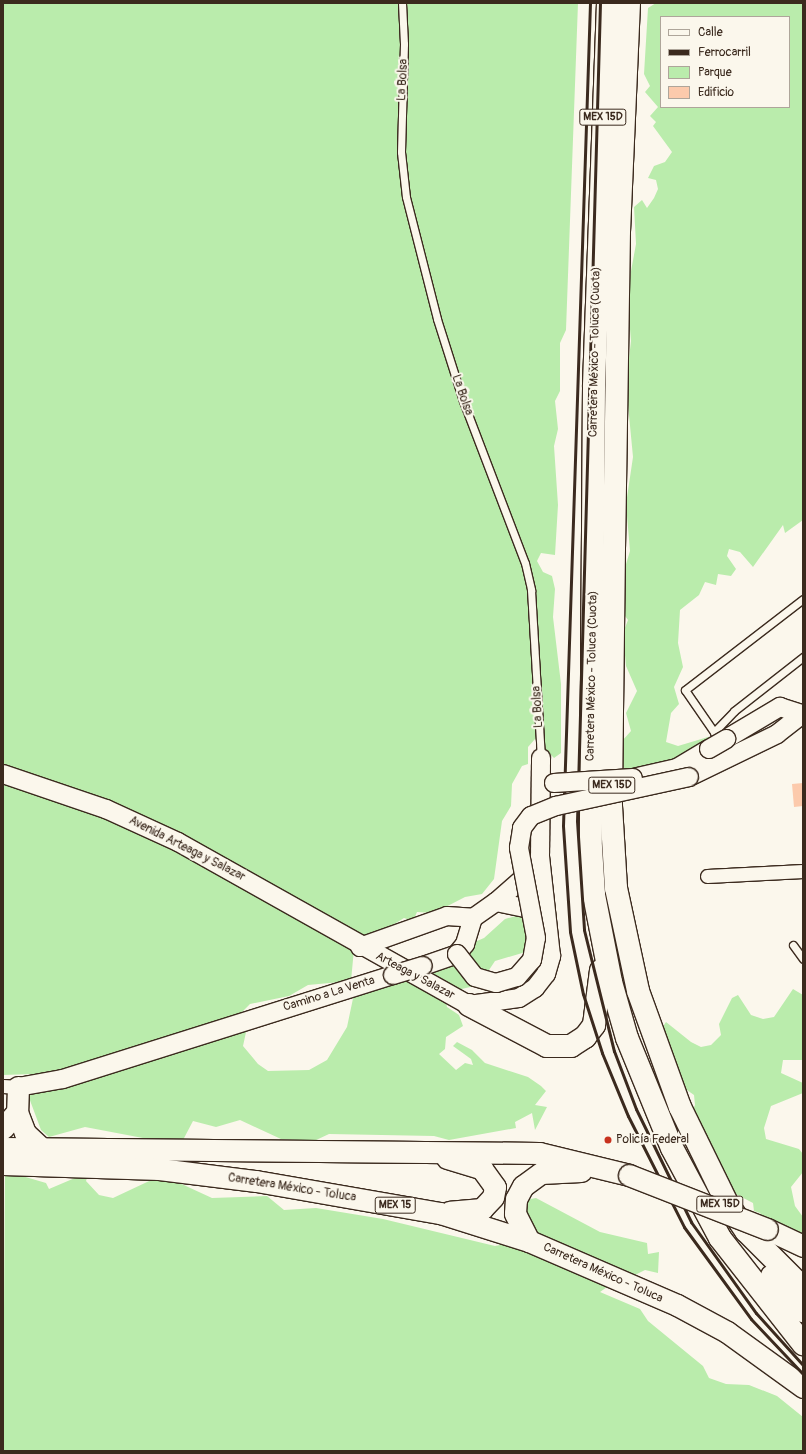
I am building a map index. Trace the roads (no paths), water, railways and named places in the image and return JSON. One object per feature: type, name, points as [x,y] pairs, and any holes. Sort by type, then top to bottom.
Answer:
[{"type":"highway","name":"Carretera México - Toluca (Cuota)","points":[[608,3],[594,387],[590,848],[603,942],[617,1006],[646,1089],[672,1148],[720,1238],[803,1344]]},
{"type":"highway","name":"Carretera México - Toluca (Cuota)","points":[[629,3],[619,231],[614,548],[611,806],[616,888],[638,991],[680,1107],[727,1203],[746,1231],[803,1288]]},
{"type":"highway","points":[[469,1004],[547,1046],[571,1046],[590,1031],[597,1017],[603,942]]},
{"type":"highway","name":"MEX 15D","points":[[646,1089],[740,1236],[803,1311]]},
{"type":"main road","points":[[10,1086],[16,1112],[25,1133],[40,1148]]},
{"type":"main road","points":[[3,1128],[16,1112]]},
{"type":"main road","points":[[3,1148],[539,1153],[629,1175],[767,1229],[803,1246]]},
{"type":"main road","points":[[427,1152],[482,1169],[494,1181],[493,1198],[482,1209],[440,1213]]},
{"type":"main road","name":"Carretera México - Toluca","points":[[3,1164],[159,1169],[256,1181],[440,1213],[529,1241],[706,1320],[803,1387]]},
{"type":"main road","points":[[529,1241],[517,1221],[515,1206],[519,1192],[528,1180],[548,1172],[608,1170]]},
{"type":"street","points":[[540,857],[496,902],[473,918],[465,944],[457,954],[475,977],[496,983],[517,977],[532,960],[536,938],[519,848],[522,828],[531,816],[556,806],[689,777],[715,755],[720,735],[780,706],[803,714]]},
{"type":"street","points":[[469,1004],[519,998],[541,982],[551,956],[549,913],[540,857],[546,783],[633,778],[677,768],[777,734],[803,714]]},
{"type":"street","name":"La Bolsa","points":[[540,758],[546,783]]},
{"type":"street","name":"Avenida Arteaga y Salazar","points":[[3,774],[106,808],[178,842],[360,947]]},
{"type":"street","points":[[707,876],[803,871]]},
{"type":"street","points":[[496,902],[549,913]]},
{"type":"street","points":[[360,947],[447,916],[473,918]]},
{"type":"street","name":"Arteaga y Salazar","points":[[360,947],[469,1004]]},
{"type":"street","name":"Camino a La Venta","points":[[10,1086],[63,1079],[457,954]]},
{"type":"lane","name":"La Bolsa","points":[[402,3],[404,44],[401,152],[406,197],[428,289],[463,401],[525,563],[531,590],[540,758]]},
{"type":"lane","points":[[803,599],[685,690],[720,735],[734,711],[803,657]]},
{"type":"lane","points":[[792,946],[803,959]]},
{"type":"railway","points":[[590,3],[563,826],[570,932],[583,994],[602,1053],[628,1116],[684,1227],[751,1319],[803,1374]]},
{"type":"railway","points":[[600,3],[577,821],[584,930],[614,1051],[636,1109],[691,1222],[756,1313],[803,1365]]},
{"type":"place","name":"Policía Federal","points":[[608,1140]]}]
